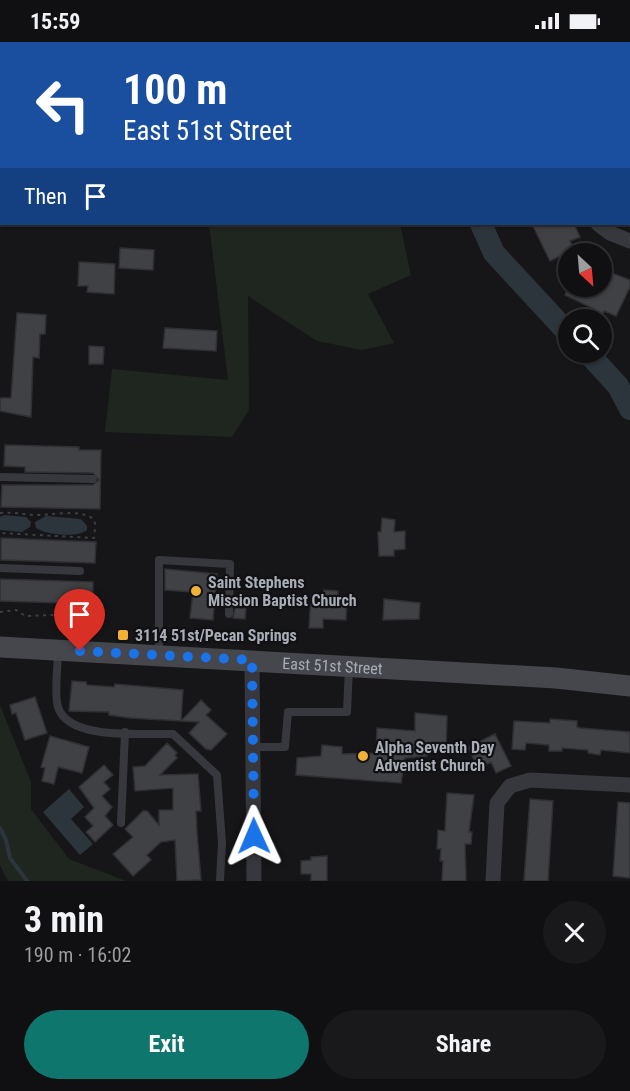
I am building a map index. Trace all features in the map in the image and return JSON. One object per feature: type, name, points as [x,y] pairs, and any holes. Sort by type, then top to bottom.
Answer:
[{"type":"main road","name":"East 51st Street","points":[[0,647],[556,678],[630,686]]},
{"type":"street","points":[[599,225],[610,233],[630,241]]},
{"type":"street","points":[[252,660],[254,881]]},
{"type":"street","points":[[493,881],[497,803],[510,786],[530,780],[630,785]]},
{"type":"lane","points":[[0,477],[93,479]]},
{"type":"lane","points":[[159,655],[159,560],[230,564],[229,614]]},
{"type":"lane","points":[[0,568],[80,572]]},
{"type":"lane","points":[[58,650],[58,707],[67,722],[83,730],[173,734],[217,775],[222,843],[220,881]]},
{"type":"lane","points":[[252,747],[285,747],[288,712],[347,712],[349,666]]},
{"type":"lane","points":[[121,823],[125,732]]},
{"type":"path","points":[[0,513],[34,515],[51,513],[62,516],[78,513],[91,518],[95,524],[94,538],[0,533]]},
{"type":"path","points":[[0,612],[16,610],[25,616],[52,615],[63,620],[79,618],[78,635]]},
{"type":"shaded area","points":[[209,225],[400,225],[411,275],[368,294],[394,343],[362,350],[317,341],[248,296],[249,410],[232,437],[105,432],[112,369],[228,380]]},
{"type":"shaded area","points":[[4,515],[26,517],[31,522],[30,527],[22,532],[0,530],[0,517]]},
{"type":"shaded area","points":[[46,516],[81,519],[87,526],[87,530],[62,535],[36,528],[35,522]]},
{"type":"shaded area","points":[[0,705],[31,782],[31,809],[69,859],[126,881],[8,881],[0,865]]},
{"type":"shaded area","points":[[69,789],[84,807],[71,819],[93,844],[80,855],[43,812]]},
{"type":"building","points":[[532,225],[574,225],[580,237],[570,241],[571,243],[558,243],[558,257],[550,261]]},
{"type":"building","points":[[120,248],[154,250],[153,270],[119,268]]},
{"type":"building","points":[[79,262],[115,264],[114,294],[87,292],[88,286],[78,286]]},
{"type":"building","points":[[612,273],[630,280],[630,287],[616,316],[612,314],[612,309],[594,309],[569,297],[612,297]]},
{"type":"building","points":[[17,313],[46,315],[45,334],[40,334],[39,358],[33,357],[31,417],[0,411],[0,398],[11,398]]},
{"type":"building","points":[[165,328],[217,331],[216,351],[163,348]]},
{"type":"building","points":[[89,346],[104,347],[103,364],[89,364]]},
{"type":"building","points":[[5,445],[79,447],[79,450],[101,450],[100,509],[1,507],[2,485],[93,485],[99,480],[93,473],[25,472],[25,467],[4,466]]},
{"type":"building","points":[[382,518],[395,520],[394,532],[405,531],[405,549],[394,550],[394,556],[379,556],[378,532],[381,532]]},
{"type":"building","points":[[1,538],[96,542],[95,563],[1,560]]},
{"type":"building","name":"Saint Stephens Mission Baptist Church","points":[[165,569],[217,574],[213,620],[190,618],[193,592],[165,590]]},
{"type":"building","points":[[0,579],[93,582],[93,604],[0,601]]},
{"type":"building","points":[[324,590],[338,591],[338,596],[347,597],[346,620],[323,619],[323,628],[309,628],[311,595],[323,596]]},
{"type":"building","points":[[384,599],[420,603],[419,619],[383,620]]},
{"type":"building","points":[[235,608],[246,608],[245,619],[233,618]]},
{"type":"building","points":[[72,681],[86,682],[87,685],[114,687],[115,684],[183,690],[181,721],[130,718],[109,715],[109,712],[69,711]]},
{"type":"building","points":[[35,697],[47,733],[25,740],[16,713],[12,714],[10,705]]},
{"type":"building","points":[[201,700],[211,710],[206,715],[227,734],[211,750],[206,749],[189,733],[199,722],[181,721]]},
{"type":"building","name":"Alpha Seventh Day Adventist Church","points":[[415,713],[447,716],[446,752],[427,751],[427,756],[405,758],[401,783],[296,775],[297,758],[321,756],[322,745],[342,747],[342,754],[376,753],[377,728],[415,731]]},
{"type":"building","points":[[550,719],[577,721],[577,727],[580,728],[630,732],[630,753],[601,750],[600,755],[588,753],[588,750],[562,748],[562,751],[549,751],[549,745],[526,743],[525,750],[512,749],[514,721],[550,723]]},
{"type":"building","points":[[495,734],[511,766],[496,773],[491,762],[478,768],[468,747]]},
{"type":"building","points":[[50,736],[89,747],[82,773],[58,767],[54,784],[42,781],[45,768],[41,767]]},
{"type":"building","points":[[167,743],[177,753],[175,755],[177,758],[160,775],[198,774],[201,811],[196,811],[201,880],[177,881],[175,840],[161,842],[147,855],[151,860],[133,876],[113,854],[133,837],[125,829],[143,811],[147,811],[159,825],[159,810],[173,810],[173,788],[135,791],[133,767],[145,766]]},
{"type":"building","points":[[104,765],[113,775],[104,782],[110,789],[102,796],[112,807],[105,816],[113,825],[95,842],[86,832],[93,826],[85,817],[94,808],[79,787]]},
{"type":"building","points":[[447,793],[474,795],[469,832],[472,832],[471,844],[465,844],[466,881],[442,881],[443,861],[440,861],[441,849],[437,849],[438,830],[445,831]]},
{"type":"building","points":[[530,799],[553,801],[548,881],[524,881]]},
{"type":"building","points":[[618,802],[630,803],[630,878],[613,876]]},
{"type":"building","points":[[327,856],[327,881],[311,881],[311,874],[301,874],[301,861],[311,860],[311,857]]},
{"type":"waterway","points":[[481,225],[494,253],[558,322]]},
{"type":"waterway","points":[[597,363],[618,386],[630,409]]},
{"type":"waterway","points":[[0,828],[6,840],[10,858],[27,881]]},
{"type":"place","name":"Saint Stephens Mission Baptist Church","points":[[196,591]]},
{"type":"place","name":"3114 51st/Pecan Springs","points":[[123,635]]},
{"type":"place","name":"Alpha Seventh Day Adventist Church","points":[[363,756]]},
{"type":"route","points":[[80,651],[252,660],[254,836]]}]
